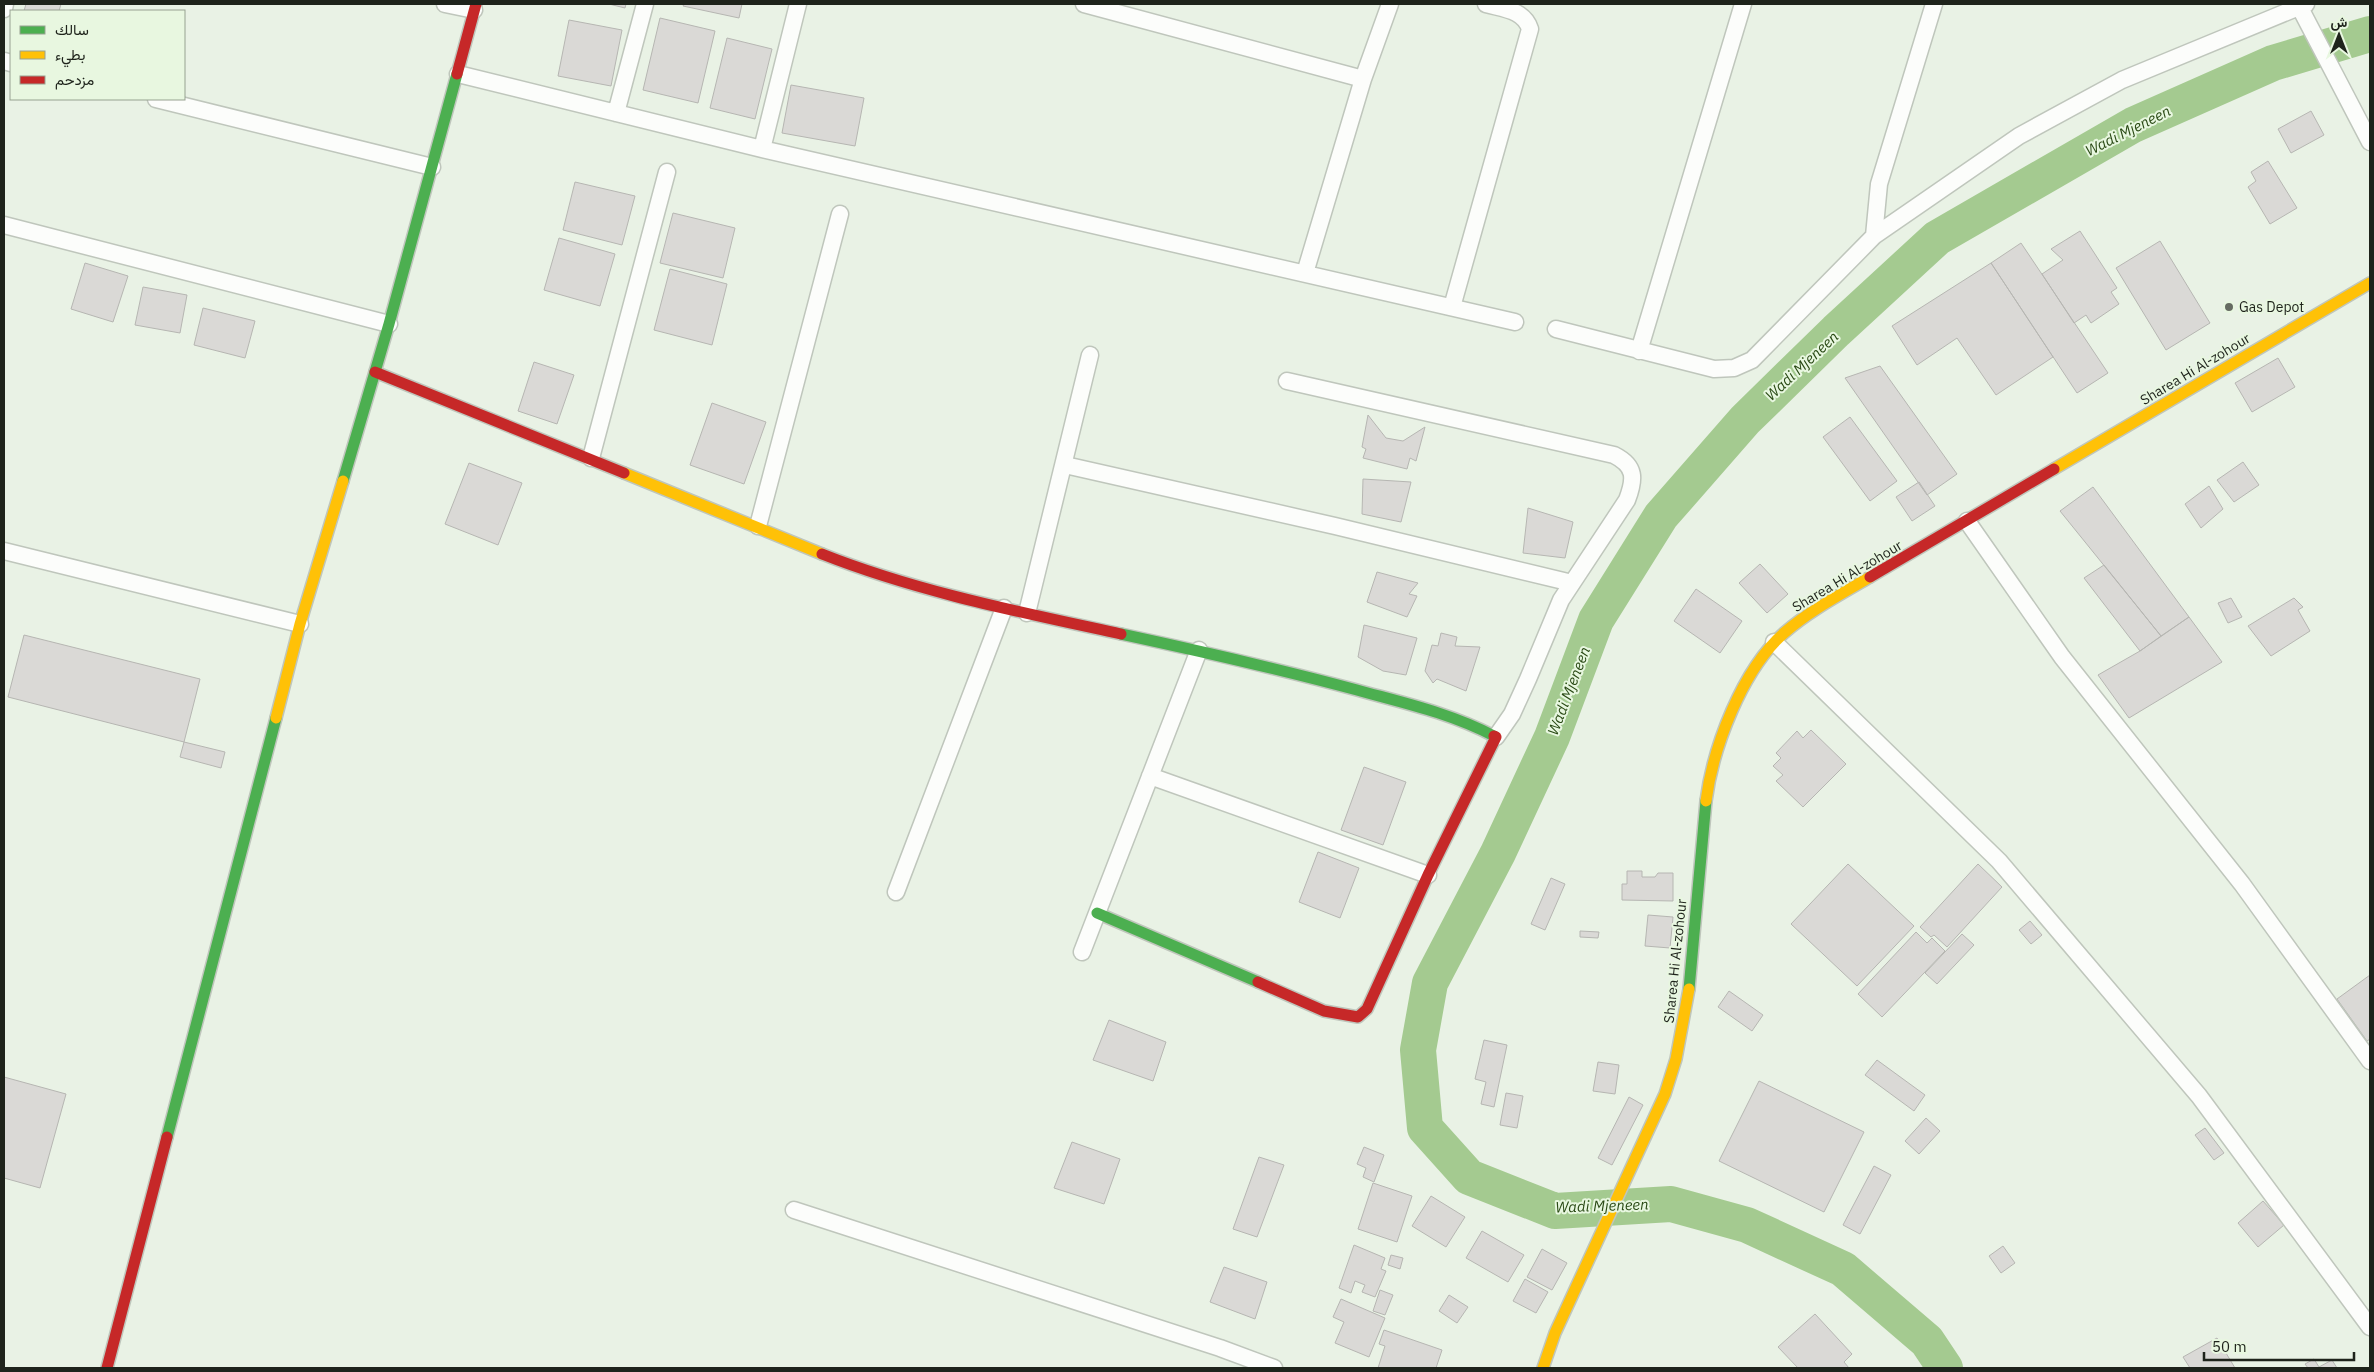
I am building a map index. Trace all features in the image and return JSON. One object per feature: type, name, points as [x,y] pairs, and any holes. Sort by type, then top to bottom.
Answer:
[{"type":"street","points":[[4,9],[5,4]]},
{"type":"street","points":[[107,1368],[300,624],[389,324],[475,7],[445,4]]},
{"type":"street","points":[[616,113],[645,4]]},
{"type":"street","points":[[762,149],[798,4]]},
{"type":"street","points":[[1088,4],[1363,79]]},
{"type":"street","points":[[1305,273],[1363,79],[1390,4]]},
{"type":"street","points":[[1452,307],[1530,30],[1527,20],[1520,14],[1486,4]]},
{"type":"street","points":[[1639,351],[1743,4]]},
{"type":"street","points":[[1874,236],[1879,184],[1934,4]]},
{"type":"street","points":[[1556,329],[1714,369],[1734,368],[1752,360],[1874,236],[2019,136],[2122,80],[2302,5],[2336,77],[2370,142]]},
{"type":"street","points":[[458,74],[762,149],[1515,322]]},
{"type":"street","points":[[160,100],[432,166]]},
{"type":"street","points":[[591,458],[667,172]]},
{"type":"street","points":[[758,526],[840,214]]},
{"type":"street","points":[[4,225],[389,324]]},
{"type":"street","name":"Sharea Hi Al-zohour","points":[[1549,1366],[1555,1333],[1661,1106],[1676,1059],[1692,979],[1706,792],[1716,751],[1729,713],[1749,677],[1774,642],[1791,627],[1821,606],[2370,283]]},
{"type":"street","points":[[1027,613],[1090,355]]},
{"type":"street","points":[[375,372],[891,578],[1004,608],[1285,670],[1477,726],[1496,737]]},
{"type":"street","points":[[1097,913],[1324,1011],[1358,1017],[1367,1010],[1428,875],[1496,737],[1512,714],[1561,600],[1627,500],[1632,486],[1632,470],[1625,461],[1614,455],[1287,381]]},
{"type":"street","points":[[1064,465],[1336,526],[1572,582]]},
{"type":"street","points":[[1967,521],[2062,657],[2242,884],[2370,1061]]},
{"type":"street","points":[[4,551],[300,624]]},
{"type":"street","points":[[896,892],[1004,608]]},
{"type":"street","points":[[1774,642],[1999,861],[2199,1096],[2370,1327]]},
{"type":"street","points":[[1082,952],[1199,650]]},
{"type":"street","points":[[1150,776],[1428,875]]},
{"type":"street","points":[[794,1210],[1210,1345],[1274,1368]]},
{"type":"building","points":[[26,4],[61,4],[59,10],[24,10]]},
{"type":"building","points":[[609,4],[626,4],[625,8]]},
{"type":"building","points":[[684,4],[742,4],[739,18],[683,6]]},
{"type":"building","points":[[660,18],[715,31],[698,103],[643,90]]},
{"type":"building","points":[[569,20],[622,30],[611,86],[558,76]]},
{"type":"building","points":[[727,38],[772,49],[755,119],[710,108]]},
{"type":"building","points":[[791,85],[864,98],[855,146],[782,133]]},
{"type":"building","points":[[2311,111],[2324,135],[2291,153],[2278,129]]},
{"type":"building","points":[[2268,161],[2297,208],[2270,224],[2248,187],[2256,181],[2251,172]]},
{"type":"building","points":[[575,182],[635,196],[622,245],[563,230]]},
{"type":"building","points":[[673,213],[735,228],[723,278],[660,263]]},
{"type":"building","points":[[2080,231],[2117,288],[2111,292],[2119,304],[2091,323],[2086,315],[2074,323],[2042,274],[2063,260],[2051,249]]},
{"type":"building","points":[[559,238],[615,254],[600,306],[544,290]]},
{"type":"building","points":[[2160,241],[2210,323],[2166,350],[2116,268]]},
{"type":"building","points":[[2021,243],[2108,373],[2077,393],[1991,263]]},
{"type":"building","points":[[85,263],[128,276],[113,322],[71,309]]},
{"type":"building","points":[[1991,263],[2053,357],[1996,395],[1957,338],[1917,365],[1892,326]]},
{"type":"building","points":[[670,269],[727,284],[712,345],[654,330]]},
{"type":"building","points":[[143,287],[187,295],[180,333],[135,325]]},
{"type":"building","points":[[203,308],[255,321],[245,358],[194,345]]},
{"type":"building","points":[[2278,358],[2295,387],[2252,412],[2235,383]]},
{"type":"building","points":[[534,362],[574,375],[557,424],[518,411]]},
{"type":"building","points":[[1880,366],[1957,474],[1927,495],[1845,378]]},
{"type":"building","points":[[712,403],[766,422],[744,484],[690,465]]},
{"type":"building","points":[[1368,415],[1386,438],[1403,441],[1425,427],[1416,461],[1410,458],[1407,469],[1363,458],[1366,449],[1362,447]]},
{"type":"building","points":[[1850,417],[1897,481],[1870,501],[1823,437]]},
{"type":"building","points":[[2243,462],[2259,485],[2234,502],[2217,480]]},
{"type":"building","points":[[469,463],[522,483],[498,545],[445,524]]},
{"type":"building","points":[[1363,479],[1411,482],[1401,522],[1362,514]]},
{"type":"building","points":[[1919,482],[1935,506],[1912,521],[1896,497]]},
{"type":"building","points":[[2209,486],[2223,509],[2201,528],[2185,504]]},
{"type":"building","points":[[2093,487],[2189,617],[2161,636],[2060,511]]},
{"type":"building","points":[[1528,508],[1573,522],[1565,558],[1523,553]]},
{"type":"building","points":[[1760,564],[1788,594],[1767,613],[1739,583]]},
{"type":"building","points":[[2104,565],[2161,636],[2140,651],[2084,578]]},
{"type":"building","points":[[1377,572],[1418,583],[1409,594],[1417,596],[1407,617],[1367,602]]},
{"type":"building","points":[[1696,589],[1742,621],[1720,653],[1674,621]]},
{"type":"building","points":[[2231,598],[2242,617],[2228,623],[2218,603]]},
{"type":"building","points":[[2294,598],[2303,607],[2298,610],[2310,631],[2271,656],[2248,626]]},
{"type":"building","points":[[2189,617],[2222,662],[2129,718],[2098,675],[2140,651]]},
{"type":"building","points":[[1364,625],[1417,638],[1406,675],[1383,671],[1358,657]]},
{"type":"building","points":[[1441,633],[1457,637],[1455,646],[1480,647],[1466,691],[1437,679],[1433,683],[1425,671],[1432,645],[1438,646]]},
{"type":"building","points":[[24,635],[200,679],[184,742],[8,697]]},
{"type":"building","points":[[1811,730],[1846,764],[1803,807],[1776,781],[1783,775],[1773,766],[1781,758],[1776,753],[1797,731],[1803,738]]},
{"type":"building","points":[[184,742],[225,752],[221,768],[180,757]]},
{"type":"building","points":[[1364,767],[1406,782],[1383,845],[1341,830]]},
{"type":"building","points":[[1318,852],[1359,868],[1340,918],[1299,902]]},
{"type":"building","points":[[1848,864],[1914,926],[1857,986],[1791,924]]},
{"type":"building","points":[[1978,864],[2002,887],[1947,947],[1934,935],[1931,937],[1920,927]]},
{"type":"building","points":[[1627,871],[1642,871],[1642,877],[1655,877],[1658,873],[1673,873],[1673,901],[1622,900],[1622,884],[1627,884]]},
{"type":"building","points":[[1551,878],[1565,884],[1545,930],[1531,924]]},
{"type":"building","points":[[1648,915],[1673,917],[1670,948],[1645,946]]},
{"type":"building","points":[[2030,921],[2042,935],[2031,944],[2019,930]]},
{"type":"building","points":[[1580,931],[1599,932],[1598,938],[1580,937]]},
{"type":"building","points":[[1916,932],[1927,943],[1932,938],[1945,951],[1882,1017],[1858,994]]},
{"type":"building","points":[[1962,934],[1974,945],[1937,984],[1925,973]]},
{"type":"building","points":[[2370,975],[2370,1039],[2367,1041],[2337,999]]},
{"type":"building","points":[[1729,991],[1763,1015],[1752,1031],[1718,1007]]},
{"type":"building","points":[[1109,1020],[1166,1042],[1153,1081],[1093,1060]]},
{"type":"building","points":[[1484,1040],[1507,1045],[1494,1107],[1481,1104],[1486,1082],[1475,1079]]},
{"type":"building","points":[[1877,1060],[1925,1095],[1914,1111],[1865,1075]]},
{"type":"building","points":[[1598,1062],[1619,1065],[1615,1094],[1593,1091]]},
{"type":"building","points":[[4,1077],[66,1094],[40,1188],[4,1178]]},
{"type":"building","points":[[1759,1081],[1864,1132],[1824,1212],[1719,1161]]},
{"type":"building","points":[[1506,1093],[1523,1096],[1517,1128],[1500,1125]]},
{"type":"building","points":[[1629,1097],[1643,1105],[1612,1165],[1598,1158]]},
{"type":"building","points":[[1926,1118],[1940,1131],[1919,1154],[1905,1141]]},
{"type":"building","points":[[2205,1128],[2224,1153],[2214,1160],[2195,1135]]},
{"type":"building","points":[[1072,1142],[1120,1159],[1104,1204],[1054,1188]]},
{"type":"building","points":[[1364,1147],[1384,1155],[1374,1182],[1363,1177],[1366,1168],[1357,1164]]},
{"type":"building","points":[[1259,1157],[1284,1165],[1257,1237],[1233,1229]]},
{"type":"building","points":[[1874,1166],[1891,1175],[1860,1234],[1843,1225]]},
{"type":"building","points":[[1373,1183],[1412,1196],[1397,1242],[1358,1229]]},
{"type":"building","points":[[1431,1196],[1465,1217],[1446,1247],[1412,1226]]},
{"type":"building","points":[[2263,1201],[2284,1225],[2258,1247],[2238,1223]]},
{"type":"building","points":[[1482,1231],[1524,1255],[1508,1282],[1466,1258]]},
{"type":"building","points":[[1354,1245],[1385,1258],[1381,1269],[1386,1271],[1375,1297],[1362,1292],[1365,1285],[1355,1281],[1351,1293],[1339,1288]]},
{"type":"building","points":[[2003,1246],[2015,1263],[2001,1273],[1989,1256]]},
{"type":"building","points":[[1542,1249],[1567,1263],[1552,1290],[1527,1277]]},
{"type":"building","points":[[1391,1255],[1403,1258],[1400,1269],[1388,1265]]},
{"type":"building","points":[[1224,1267],[1267,1282],[1255,1319],[1210,1302]]},
{"type":"building","points":[[1525,1279],[1548,1292],[1536,1313],[1513,1301]]},
{"type":"building","points":[[1380,1290],[1393,1295],[1385,1315],[1373,1311]]},
{"type":"building","points":[[1449,1295],[1468,1307],[1457,1323],[1439,1311]]},
{"type":"building","points":[[1341,1299],[1385,1318],[1369,1357],[1335,1343],[1344,1322],[1333,1317]]},
{"type":"building","points":[[1815,1314],[1852,1354],[1844,1362],[1849,1368],[1798,1368],[1778,1347]]},
{"type":"building","points":[[1384,1330],[1442,1350],[1436,1368],[1378,1368],[1385,1346],[1379,1344]]},
{"type":"building","points":[[2217,1338],[2235,1368],[2190,1368],[2183,1357]]},
{"type":"building","points":[[2314,1359],[2319,1367],[2332,1360],[2337,1368],[2308,1368],[2305,1364]]},
{"type":"waterway","name":"Wadi Mjeneen","points":[[1945,1368],[1927,1341],[1843,1269],[1747,1225],[1671,1204],[1555,1211],[1469,1177],[1425,1128],[1418,1050],[1430,983],[1498,853],[1552,737],[1596,620],[1661,516],[1745,420],[1836,331],[1937,238],[2133,125],[2273,63],[2370,34]]},
{"type":"traffic: fast","points":[[343,481],[389,324],[457,74]]},
{"type":"traffic: fast","points":[[1121,634],[1328,682],[1392,699],[1461,721],[1494,736]]},
{"type":"traffic: fast","points":[[167,1137],[276,718]]},
{"type":"traffic: fast","points":[[1689,989],[1706,801]]},
{"type":"traffic: fast","points":[[1097,913],[1258,982]]},
{"type":"traffic: slow","points":[[2054,469],[2370,283]]},
{"type":"traffic: slow","points":[[624,473],[822,554]]},
{"type":"traffic: slow","points":[[276,718],[300,624],[343,481]]},
{"type":"traffic: slow","points":[[1706,801],[1715,757],[1723,734],[1732,711],[1755,667],[1784,633],[1804,617],[1870,577]]},
{"type":"traffic: slow","points":[[1543,1368],[1555,1333],[1665,1094],[1676,1059],[1689,989]]},
{"type":"traffic: jam","points":[[457,74],[476,4]]},
{"type":"traffic: jam","points":[[375,372],[624,473]]},
{"type":"traffic: jam","points":[[1870,577],[2054,469]]},
{"type":"traffic: jam","points":[[822,554],[932,590],[1121,634]]},
{"type":"traffic: jam","points":[[1258,982],[1324,1011],[1358,1017],[1367,1009],[1428,875],[1496,737],[1494,736]]},
{"type":"traffic: jam","points":[[107,1368],[167,1137]]},
{"type":"place","name":"Gas Depot","points":[[2229,307]]}]
